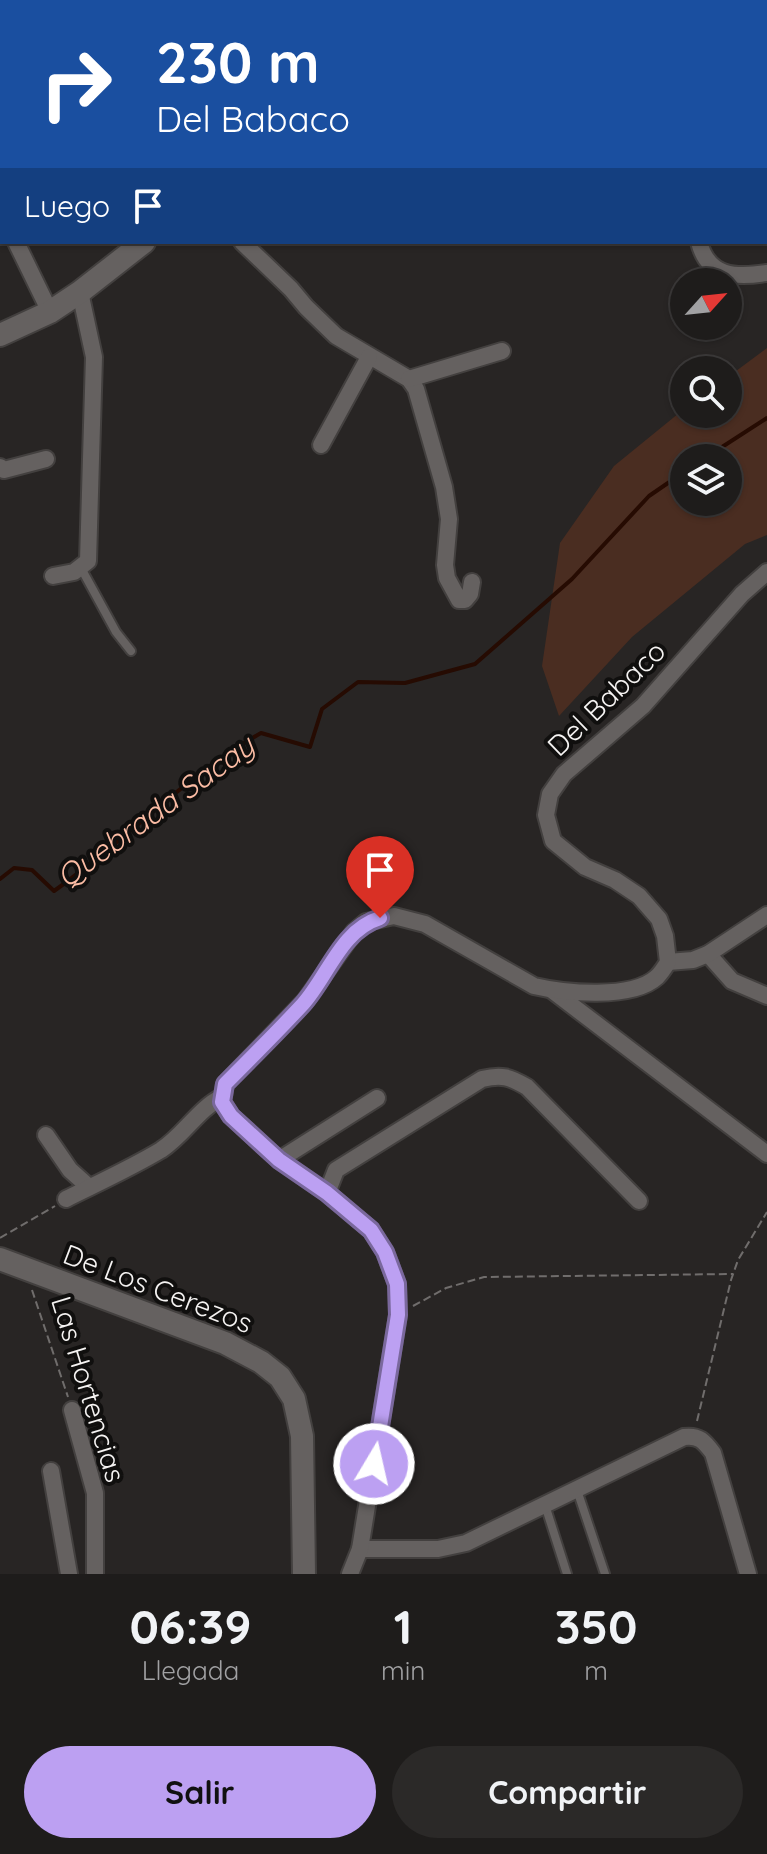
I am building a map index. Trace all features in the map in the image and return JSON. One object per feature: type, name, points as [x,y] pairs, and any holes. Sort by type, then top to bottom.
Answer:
[{"type":"street","points":[[17,244],[50,312]]},
{"type":"street","points":[[0,335],[50,312],[141,244]]},
{"type":"street","points":[[244,244],[322,324],[369,357],[409,379],[416,389],[444,487],[449,519],[445,565],[447,578],[459,600],[465,600],[470,594],[472,582]]},
{"type":"street","points":[[700,244],[706,261],[713,269],[732,274],[767,273]]},
{"type":"street","points":[[53,576],[81,568],[88,561],[94,357],[80,292]]},
{"type":"street","points":[[409,379],[502,351]]},
{"type":"street","points":[[321,445],[369,357]]},
{"type":"street","points":[[0,467],[4,470],[46,459]]},
{"type":"street","name":"Del Babaco","points":[[668,962],[659,919],[639,896],[615,880],[585,867],[553,841],[546,815],[550,794],[564,774],[643,706],[742,594],[767,572]]},
{"type":"street","points":[[350,1574],[360,1549],[398,1315],[397,1284],[385,1252],[371,1230],[327,1193],[279,1160],[231,1116],[222,1097],[225,1084],[305,1001],[354,932],[366,922],[394,916],[425,924],[534,986],[585,994],[619,991],[656,978],[668,962],[693,960],[708,954],[767,915]]},
{"type":"street","points":[[708,954],[732,981],[767,996]]},
{"type":"street","points":[[551,990],[767,1154]]},
{"type":"street","points":[[327,1193],[336,1170],[482,1079],[499,1075],[509,1076],[527,1087],[639,1201]]},
{"type":"street","points":[[66,1199],[161,1150],[181,1135],[209,1104],[222,1097]]},
{"type":"street","points":[[279,1160],[377,1098]]},
{"type":"street","points":[[46,1135],[70,1170],[89,1187]]},
{"type":"street","name":"De Los Cerezos","points":[[0,1259],[225,1343],[261,1362],[280,1377],[294,1399],[302,1436],[304,1574]]},
{"type":"street","name":"Las Hortencias","points":[[72,1410],[95,1493],[95,1574]]},
{"type":"street","points":[[360,1549],[438,1549],[466,1543],[684,1437],[693,1436],[699,1437],[713,1453],[748,1574]]},
{"type":"street","points":[[51,1471],[69,1574]]},
{"type":"lane","points":[[81,568],[116,632],[131,651]]},
{"type":"lane","points":[[576,1489],[605,1574]]},
{"type":"lane","points":[[545,1504],[567,1574]]},
{"type":"path","points":[[0,1238],[66,1199]]},
{"type":"path","points":[[693,1436],[733,1274],[767,1212]]},
{"type":"path","name":"Las Hortencias","points":[[25,1269],[72,1410]]},
{"type":"path","points":[[398,1315],[446,1288],[484,1277],[733,1274]]},
{"type":"shaded area","points":[[767,348],[767,535],[745,544],[632,637],[559,716],[542,666],[560,543],[614,466],[670,420],[670,428],[742,428],[742,367]]},
{"type":"waterway","name":"Quebrada Sacay","points":[[727,444],[767,418]]},
{"type":"waterway","name":"Quebrada Sacay","points":[[0,879],[14,868],[32,870],[54,891],[207,769],[261,733],[310,747],[322,709],[358,682],[405,683],[475,664],[572,579],[649,496],[670,482]]},
{"type":"route","points":[[374,1464],[398,1315],[397,1284],[385,1252],[371,1230],[353,1214],[279,1160],[231,1116],[222,1102],[222,1091],[225,1084],[305,1001],[354,932],[366,922],[380,918]]}]
